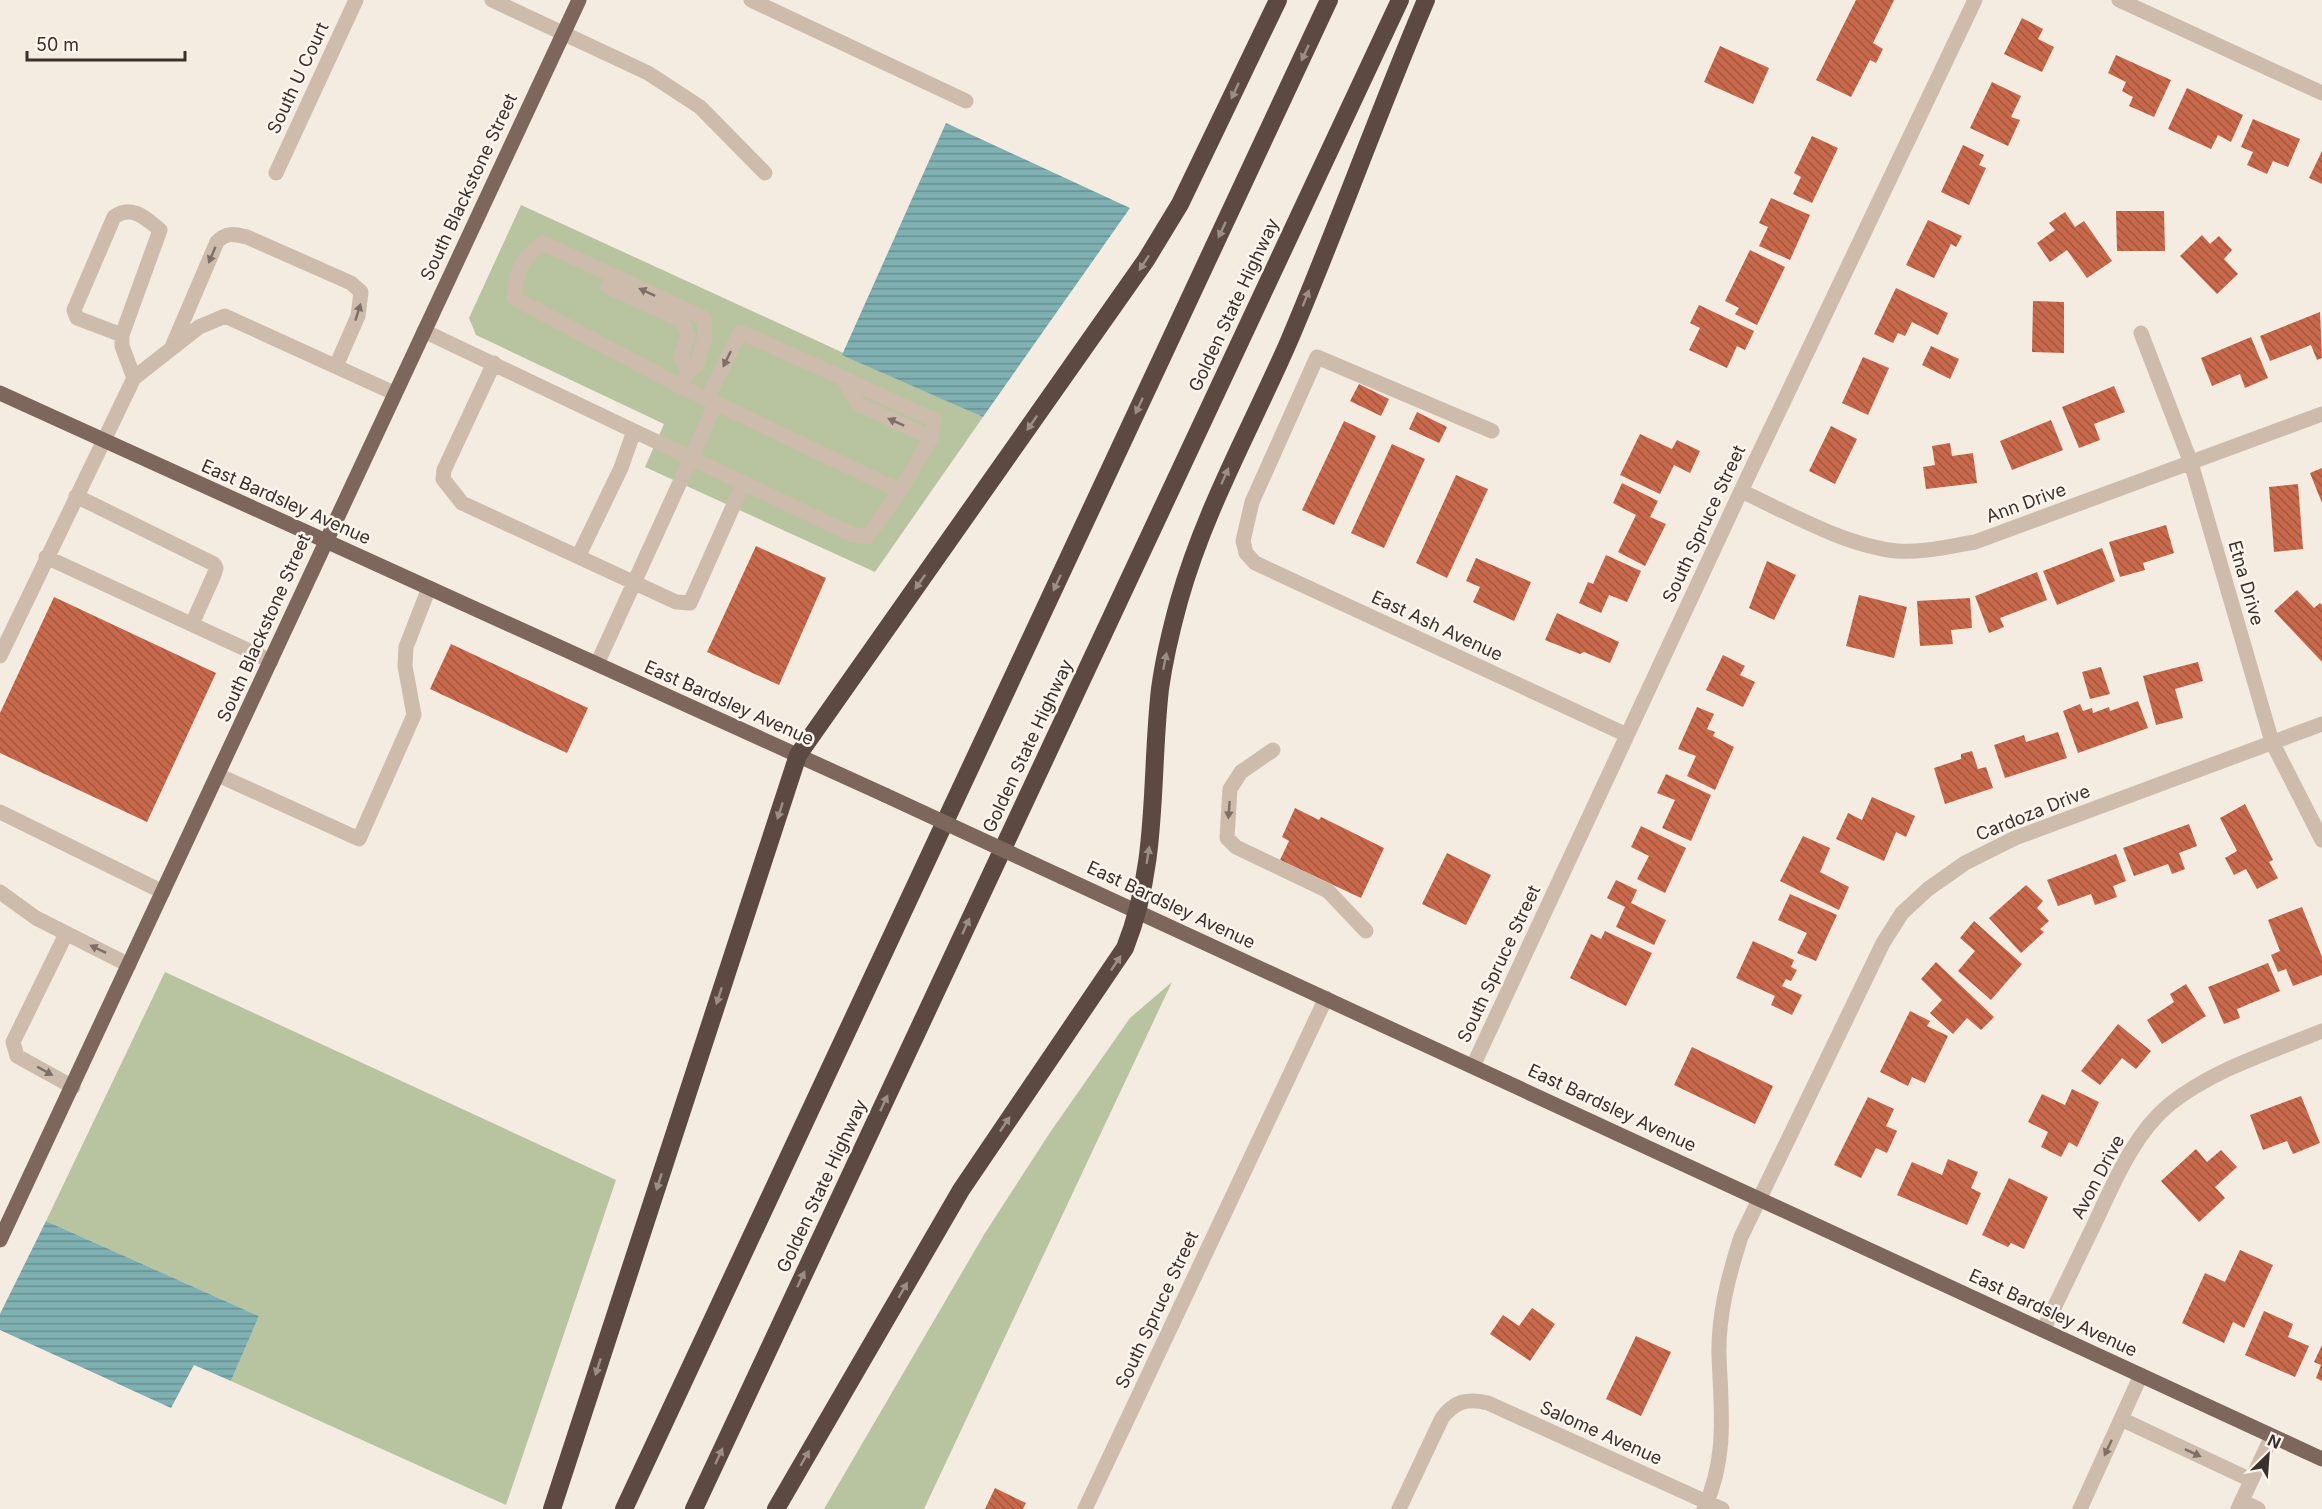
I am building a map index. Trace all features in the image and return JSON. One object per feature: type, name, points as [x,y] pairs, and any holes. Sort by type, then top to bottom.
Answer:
[{"type":"highway","points":[[552,1509],[798,755],[1151,252],[1191,183],[1278,0]]},
{"type":"highway","points":[[624,1509],[1329,0]]},
{"type":"highway","name":"Golden State Highway","points":[[694,1509],[1400,0]]},
{"type":"highway","points":[[776,1509],[961,1190],[1123,952],[1139,912],[1153,826],[1160,688],[1170,637],[1188,572],[1216,497],[1288,343],[1426,0]]},
{"type":"main road","name":"South Blackstone Street","points":[[0,1240],[579,0]]},
{"type":"main road","name":"East Bardsley Avenue","points":[[0,393],[798,755],[1760,1197],[2322,1459]]},
{"type":"street","name":"South U Court","points":[[276,173],[356,0]]},
{"type":"street","points":[[492,0],[648,73],[700,106],[765,173]]},
{"type":"street","points":[[751,0],[966,101]]},
{"type":"street","name":"South Spruce Street","points":[[1473,1066],[1741,491],[1975,0]]},
{"type":"street","points":[[2119,0],[2322,93]]},
{"type":"street","points":[[122,335],[76,318],[74,310],[114,217],[121,212],[132,212],[144,216],[160,230],[160,236],[122,335],[122,346],[134,378]]},
{"type":"street","points":[[171,349],[217,242],[224,235],[234,234],[247,237],[351,283],[361,292],[358,316],[336,366]]},
{"type":"street","points":[[682,387],[688,371],[696,366],[705,337],[704,318],[543,243],[526,255],[516,274],[514,298],[682,387],[900,491]]},
{"type":"street","points":[[614,276],[608,287],[681,320],[688,335],[681,357],[688,371]]},
{"type":"street","points":[[0,656],[134,378],[199,327],[225,316],[394,393]]},
{"type":"street","points":[[424,331],[494,363],[691,458],[743,484],[851,534],[867,537],[900,491],[931,438],[858,404],[843,378],[740,332],[691,458],[597,664]]},
{"type":"street","name":"Etna Drive","points":[[2141,333],[2191,463],[2272,742],[2322,840]]},
{"type":"street","name":"East Ash Avenue","points":[[1492,431],[1317,357],[1252,502],[1243,542],[1246,553],[1255,563],[1627,735]]},
{"type":"street","points":[[494,363],[448,460],[443,479],[462,502],[676,602],[690,603],[743,484]]},
{"type":"street","name":"Ann Drive","points":[[1741,491],[1859,543],[1897,551],[1934,549],[1975,542],[2322,414]]},
{"type":"street","points":[[579,555],[621,468],[634,431]]},
{"type":"street","points":[[76,496],[214,564],[216,568],[214,575],[192,624]]},
{"type":"street","points":[[46,557],[271,660]]},
{"type":"street","points":[[218,775],[359,839],[414,715],[405,666],[406,647],[429,588]]},
{"type":"street","name":"Cardoza Drive","points":[[1705,1505],[1720,1458],[1724,1408],[1719,1353],[1729,1274],[1741,1237],[1883,943],[1902,914],[1928,889],[1965,863],[2015,838],[2322,724]]},
{"type":"street","points":[[1273,750],[1241,772],[1230,789],[1227,838],[1236,847],[1328,891],[1366,931]]},
{"type":"street","points":[[0,813],[163,892]]},
{"type":"street","points":[[0,892],[36,918],[129,965]]},
{"type":"street","points":[[66,934],[13,1042],[16,1056],[73,1087]]},
{"type":"street","name":"South Spruce Street","points":[[1085,1509],[1326,998]]},
{"type":"street","name":"Avon Drive","points":[[2043,1330],[2114,1182],[2138,1142],[2169,1105],[2203,1083],[2243,1063],[2322,1031]]},
{"type":"street","points":[[2080,1509],[2141,1376]]},
{"type":"street","name":"Salome Avenue","points":[[1399,1509],[1442,1418],[1450,1408],[1462,1401],[1488,1403],[1705,1505],[1722,1509]]},
{"type":"street","points":[[2121,1419],[2251,1480]]},
{"type":"street","points":[[2258,1509],[2240,1505],[2272,1436]]},
{"type":"green space","points":[[521,205],[983,417],[875,572],[645,467],[664,424],[476,335],[469,318]]},
{"type":"green space","points":[[165,972],[616,1180],[506,1505],[231,1381],[259,1316],[46,1221]]},
{"type":"green space","points":[[1172,982],[924,1509],[824,1509],[985,1233],[1051,1131],[1130,1018]]},
{"type":"water","points":[[946,123],[1130,208],[983,417],[842,355]]},
{"type":"water","points":[[46,1221],[259,1316],[231,1381],[194,1365],[171,1408],[0,1330],[0,1314]]},
{"type":"building","points":[[1856,0],[1894,0],[1873,43],[1883,49],[1876,63],[1870,60],[1851,97],[1816,80]]},
{"type":"building","points":[[2022,18],[2043,29],[2038,39],[2054,47],[2042,72],[2004,54]]},
{"type":"building","points":[[1720,46],[1769,68],[1753,104],[1704,82]]},
{"type":"building","points":[[2116,55],[2171,80],[2154,117],[2129,106],[2133,97],[2122,91],[2126,82],[2108,73]]},
{"type":"building","points":[[1992,82],[2021,96],[2011,117],[2020,120],[2008,146],[1970,128]]},
{"type":"building","points":[[2187,88],[2243,115],[2231,142],[2218,135],[2211,149],[2168,129]]},
{"type":"building","points":[[2253,119],[2300,139],[2288,167],[2273,161],[2267,174],[2247,165],[2253,152],[2241,147]]},
{"type":"building","points":[[1812,136],[1838,148],[1812,203],[1793,194],[1801,177],[1794,173]]},
{"type":"building","points":[[1963,145],[1984,155],[1979,165],[1986,168],[1969,205],[1941,192]]},
{"type":"building","points":[[2322,151],[2322,184],[2309,178]]},
{"type":"building","points":[[1771,198],[1810,215],[1790,260],[1759,246],[1768,227],[1759,223]]},
{"type":"building","points":[[2116,211],[2164,211],[2165,251],[2117,251]]},
{"type":"building","points":[[2065,212],[2075,227],[2084,221],[2112,261],[2087,278],[2067,250],[2050,262],[2037,243],[2055,230],[2049,223]]},
{"type":"building","points":[[1928,220],[1962,236],[1956,247],[1951,244],[1934,278],[1906,265]]},
{"type":"building","points":[[2202,235],[2210,244],[2219,236],[2232,250],[2224,259],[2238,274],[2217,294],[2180,256]]},
{"type":"building","points":[[1750,250],[1785,267],[1757,325],[1735,314],[1739,308],[1725,301]]},
{"type":"building","points":[[1896,288],[1948,313],[1938,335],[1912,322],[1905,336],[1898,333],[1893,343],[1874,334]]},
{"type":"building","points":[[2033,301],[2064,302],[2064,353],[2032,352]]},
{"type":"building","points":[[1699,305],[1754,331],[1745,350],[1737,346],[1727,368],[1689,350],[1700,328],[1690,323]]},
{"type":"building","points":[[2320,312],[2322,358],[2317,360],[2311,345],[2270,361],[2260,336]]},
{"type":"building","points":[[2251,337],[2268,378],[2245,388],[2240,374],[2212,386],[2201,358]]},
{"type":"building","points":[[1931,346],[1959,359],[1950,379],[1922,365]]},
{"type":"building","points":[[1863,357],[1889,368],[1868,415],[1842,403]]},
{"type":"building","points":[[1359,384],[1389,399],[1381,416],[1350,401]]},
{"type":"building","points":[[2114,386],[2125,412],[2094,424],[2100,440],[2079,448],[2062,407]]},
{"type":"building","points":[[1417,412],[1447,427],[1439,443],[1409,429]]},
{"type":"building","points":[[2051,420],[2063,450],[2012,470],[2000,441]]},
{"type":"building","points":[[1344,421],[1376,436],[1334,525],[1302,510]]},
{"type":"building","points":[[1831,426],[1857,439],[1835,484],[1809,471]]},
{"type":"building","points":[[1640,434],[1672,449],[1677,440],[1700,451],[1690,473],[1674,465],[1660,494],[1620,475]]},
{"type":"building","points":[[1950,443],[1952,456],[1973,453],[1977,483],[1926,489],[1923,467],[1935,465],[1932,446]]},
{"type":"building","points":[[1392,444],[1425,459],[1384,548],[1351,533]]},
{"type":"building","points":[[2322,468],[2322,503],[2310,473]]},
{"type":"building","points":[[1456,475],[1488,489],[1447,578],[1416,563]]},
{"type":"building","points":[[1622,483],[1658,501],[1650,517],[1666,524],[1645,566],[1618,552],[1636,515],[1613,503]]},
{"type":"building","points":[[2298,484],[2303,549],[2274,552],[2269,487]]},
{"type":"building","points":[[2166,525],[2174,553],[2143,563],[2145,570],[2120,577],[2109,542]]},
{"type":"building","points":[[756,546],[826,578],[779,685],[707,652]]},
{"type":"building","points":[[2102,548],[2115,581],[2057,605],[2043,571]]},
{"type":"building","points":[[1606,555],[1641,571],[1627,602],[1609,595],[1601,613],[1579,603],[1588,582],[1593,584]]},
{"type":"building","points":[[1476,558],[1531,582],[1514,621],[1473,602],[1480,587],[1466,581]]},
{"type":"building","points":[[1767,561],[1796,575],[1774,620],[1749,608]]},
{"type":"building","points":[[2037,572],[2047,600],[2000,618],[2004,627],[1989,633],[1975,596]]},
{"type":"building","points":[[2297,590],[2314,608],[2320,603],[2322,605],[2322,662],[2274,611]]},
{"type":"building","points":[[1859,595],[1907,607],[1894,658],[1846,646]]},
{"type":"building","points":[[54,597],[216,673],[147,822],[0,753],[0,713]]},
{"type":"building","points":[[1970,598],[1972,628],[1951,630],[1953,644],[1920,646],[1917,601]]},
{"type":"building","points":[[1557,613],[1619,642],[1610,663],[1545,640]]},
{"type":"building","points":[[451,644],[588,708],[567,753],[430,689]]},
{"type":"building","points":[[1723,655],[1745,666],[1740,675],[1755,682],[1743,707],[1706,690]]},
{"type":"building","points":[[2198,662],[2203,681],[2175,689],[2183,718],[2156,725],[2143,676]]},
{"type":"building","points":[[2101,667],[2110,694],[2090,699],[2082,672]]},
{"type":"building","points":[[2138,701],[2148,728],[2078,753],[2063,711],[2080,704],[2083,711],[2092,708],[2093,713],[2109,707],[2110,711]]},
{"type":"building","points":[[1697,707],[1714,714],[1707,729],[1715,732],[1713,736],[1734,747],[1715,790],[1687,776],[1696,756],[1678,749]]},
{"type":"building","points":[[2058,732],[2067,758],[2005,778],[1994,745],[2024,735],[2026,742]]},
{"type":"building","points":[[1972,751],[1978,769],[1986,767],[1993,788],[1945,804],[1934,768],[1961,759],[1961,754]]},
{"type":"building","points":[[1666,774],[1711,795],[1691,841],[1662,828],[1675,800],[1657,793]]},
{"type":"building","points":[[1872,797],[1915,816],[1906,837],[1896,832],[1884,861],[1836,839],[1848,813],[1862,820]]},
{"type":"building","points":[[2245,804],[2273,860],[2269,862],[2278,878],[2257,889],[2246,869],[2234,875],[2225,858],[2237,851],[2220,818]]},
{"type":"building","points":[[1295,808],[1319,820],[1321,817],[1384,848],[1361,898],[1280,860],[1289,841],[1282,837]]},
{"type":"building","points":[[2189,824],[2197,846],[2179,853],[2185,869],[2172,874],[2168,864],[2134,876],[2123,848]]},
{"type":"building","points":[[1641,826],[1686,848],[1665,893],[1637,879],[1649,856],[1631,847]]},
{"type":"building","points":[[1803,836],[1830,848],[1820,872],[1849,887],[1839,910],[1780,881]]},
{"type":"building","points":[[1447,853],[1491,875],[1466,925],[1422,904]]},
{"type":"building","points":[[2116,854],[2126,881],[2113,886],[2117,897],[2095,905],[2091,894],[2058,906],[2047,880]]},
{"type":"building","points":[[1616,880],[1637,890],[1631,903],[1666,920],[1654,945],[1616,927],[1625,907],[1607,898]]},
{"type":"building","points":[[2026,885],[2043,901],[2037,908],[2049,921],[2040,929],[2044,932],[2021,953],[1989,918]]},
{"type":"building","points":[[1790,894],[1837,915],[1816,961],[1797,953],[1807,933],[1778,920]]},
{"type":"building","points":[[2302,907],[2322,957],[2322,975],[2293,986],[2286,969],[2278,972],[2271,955],[2280,951],[2268,920]]},
{"type":"building","points":[[1974,921],[2022,964],[1991,1000],[1958,971],[1975,951],[1960,938]]},
{"type":"building","points":[[1605,931],[1652,953],[1626,1006],[1570,978],[1591,934],[1601,939]]},
{"type":"building","points":[[1753,941],[1794,960],[1791,967],[1797,970],[1791,981],[1786,979],[1782,986],[1802,995],[1792,1015],[1771,1005],[1775,996],[1736,978]]},
{"type":"building","points":[[1936,962],[1994,1017],[1981,1030],[1967,1018],[1953,1034],[1930,1013],[1942,1000],[1921,979]]},
{"type":"building","points":[[2268,963],[2280,991],[2237,1009],[2240,1018],[2224,1024],[2208,987]]},
{"type":"building","points":[[2186,984],[2206,1016],[2162,1044],[2147,1020],[2174,1002],[2170,994]]},
{"type":"building","points":[[1910,1011],[1930,1021],[1927,1026],[1948,1036],[1925,1083],[1912,1077],[1908,1086],[1880,1072]]},
{"type":"building","points":[[2118,1024],[2151,1051],[2136,1069],[2122,1058],[2100,1085],[2081,1071]]},
{"type":"building","points":[[1692,1047],[1773,1086],[1755,1124],[1674,1085]]},
{"type":"building","points":[[2072,1089],[2099,1102],[2077,1147],[2069,1142],[2061,1157],[2041,1147],[2048,1132],[2028,1122],[2042,1094],[2065,1105]]},
{"type":"building","points":[[2301,1096],[2320,1143],[2293,1154],[2287,1141],[2263,1150],[2250,1115]]},
{"type":"building","points":[[1868,1097],[1894,1109],[1886,1126],[1897,1131],[1887,1153],[1876,1148],[1861,1178],[1834,1165]]},
{"type":"building","points":[[2196,1149],[2207,1162],[2221,1150],[2237,1167],[2215,1187],[2225,1198],[2199,1222],[2161,1181]]},
{"type":"building","points":[[1948,1159],[1978,1172],[1971,1188],[1981,1193],[1967,1225],[1897,1195],[1912,1162],[1942,1175]]},
{"type":"building","points":[[2009,1178],[2048,1197],[2024,1249],[2011,1243],[2008,1247],[1982,1235]]},
{"type":"building","points":[[2240,1250],[2273,1265],[2244,1328],[2233,1322],[2224,1343],[2182,1323],[2205,1273],[2225,1282]]},
{"type":"building","points":[[1532,1308],[1555,1324],[1530,1361],[1490,1334],[1503,1315],[1519,1326]]},
{"type":"building","points":[[2264,1311],[2293,1324],[2288,1337],[2309,1346],[2295,1377],[2245,1355]]},
{"type":"building","points":[[1636,1336],[1671,1352],[1641,1416],[1606,1399]]},
{"type":"building","points":[[2322,1345],[2322,1381],[2316,1378],[2321,1365],[2314,1362]]},
{"type":"building","points":[[995,1488],[1026,1503],[1023,1509],[985,1509]]}]
